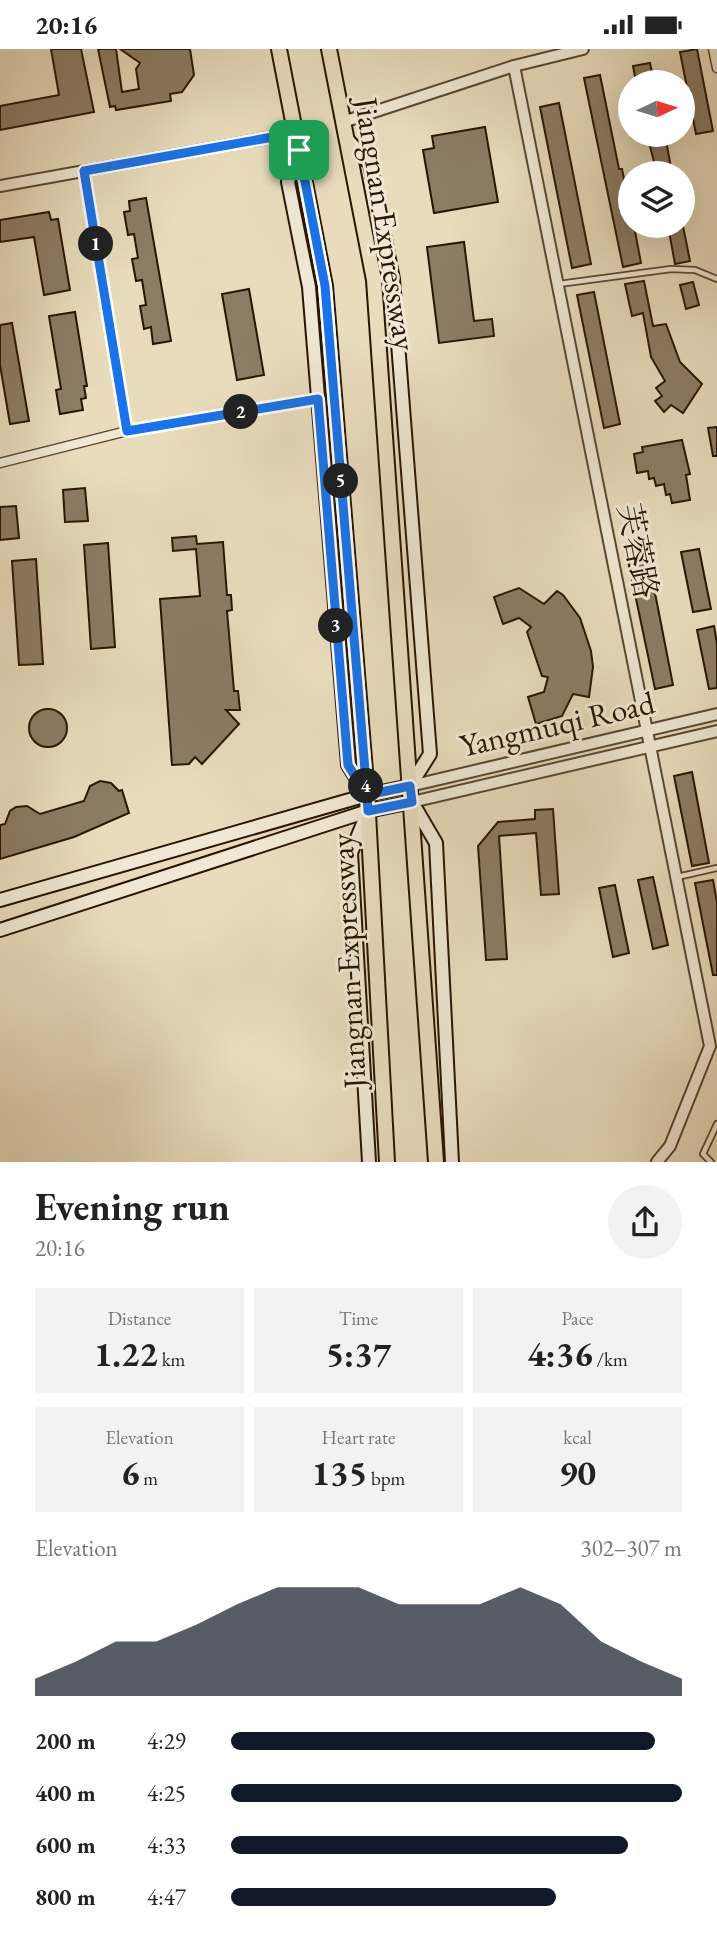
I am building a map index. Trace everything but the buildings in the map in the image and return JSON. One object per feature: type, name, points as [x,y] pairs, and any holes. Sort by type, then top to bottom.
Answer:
[{"type":"main road","name":"Jiangnan Expressway","points":[[279,49],[325,286],[367,795],[387,1162]]},
{"type":"main road","name":"Jiangnan Expressway","points":[[329,49],[374,280],[436,1162]]},
{"type":"main road","points":[[0,900],[367,795],[410,786],[430,754],[393,279],[370,164],[346,138]]},
{"type":"main road","points":[[299,150],[288,182],[309,287],[348,765],[367,795]]},
{"type":"main road","points":[[0,930],[368,811],[412,802],[436,843],[452,1162]]},
{"type":"main road","points":[[368,811],[351,853],[369,1162]]},
{"type":"street","points":[[343,122],[514,66],[583,49]]},
{"type":"street","points":[[713,49],[717,68]]},
{"type":"street","name":"芙蓉路","points":[[514,66],[676,877],[714,1045]]},
{"type":"street","points":[[0,186],[295,133]]},
{"type":"street","points":[[84,171],[127,431]]},
{"type":"street","points":[[0,463],[127,431],[318,399]]},
{"type":"street","name":"Yangmuqi Road","points":[[410,786],[717,714]]},
{"type":"street","name":"Yangmuqi Road","points":[[412,802],[717,731]]},
{"type":"street","points":[[657,1162],[670,1146],[714,1045]]},
{"type":"lane","points":[[558,284],[671,269],[695,270],[717,279]]},
{"type":"lane","points":[[676,877],[717,868]]},
{"type":"lane","points":[[711,1162],[703,1154],[717,1124]]},
{"type":"route","points":[[299,150],[295,133],[84,171],[127,431],[318,399],[348,765],[367,795],[368,811],[412,802],[410,786],[367,795],[325,286],[299,150]]}]
